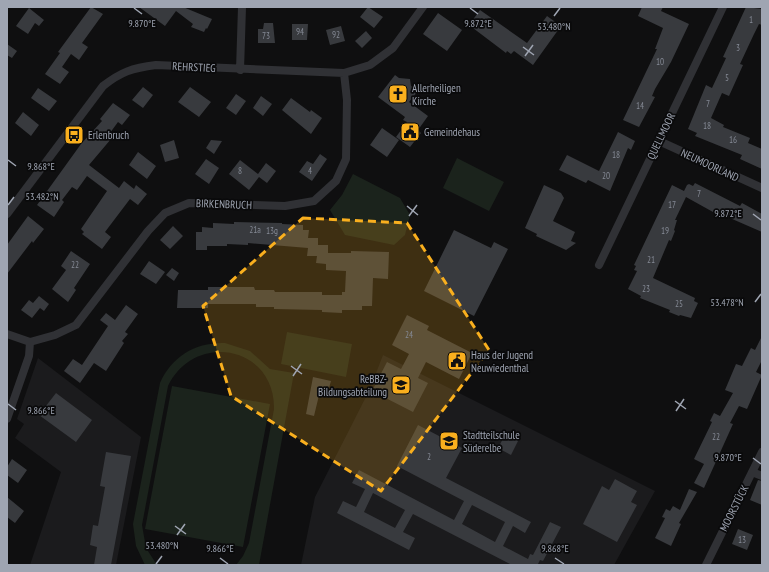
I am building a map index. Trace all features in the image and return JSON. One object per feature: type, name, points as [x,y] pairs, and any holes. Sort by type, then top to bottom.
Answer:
[{"type":"street","points":[[240,70],[242,7]]},
{"type":"street","name":"REHRSTIEG","points":[[7,214],[103,86],[118,75],[134,67],[156,65],[240,70],[344,73],[370,65],[393,48],[423,7]]},
{"type":"street","name":"QUELLMOOR","points":[[598,265],[723,7]]},
{"type":"street","name":"BIRKENBRUCH","points":[[30,342],[55,336],[76,325],[148,231],[165,213],[189,203],[285,206],[314,201],[336,182],[346,159],[348,100],[344,73]]},
{"type":"street","name":"NEUMOORLAND","points":[[659,141],[762,188]]},
{"type":"street","points":[[7,334],[30,342],[29,356],[7,419]]},
{"type":"street","name":"MOORSTÜCK","points":[[706,565],[762,452]]},
{"type":"street","points":[[752,472],[762,476]]},
{"type":"highlighted area","points":[[303,218],[407,223],[489,350],[381,491],[231,396],[203,306]]},
{"type":"shaded area","points":[[457,158],[504,182],[489,211],[443,188]]},
{"type":"shaded area","points":[[353,174],[400,198],[410,215],[405,235],[394,245],[345,235],[330,210],[342,195]]},
{"type":"shaded area","points":[[287,332],[352,344],[346,377],[281,364]]},
{"type":"shaded area","points":[[225,343],[250,351],[270,369],[294,373],[259,565],[236,565],[243,556],[249,543],[274,409],[271,388],[262,371],[248,360],[232,353],[214,352],[196,358],[180,369],[168,386],[142,525],[146,548],[157,565],[145,565],[136,546],[133,524],[160,383],[171,365],[186,352],[204,345]]},
{"type":"shaded area","name":"Stadtteilschule Süderelbe","points":[[383,355],[655,491],[614,565],[301,565],[315,497],[369,391]]},
{"type":"shaded area","points":[[38,358],[141,437],[116,565],[30,565],[61,472],[15,438],[24,424],[17,419]]},
{"type":"shaded area","points":[[172,386],[270,404],[243,547],[145,529]]},
{"type":"building","points":[[91,7],[103,14],[82,43],[88,47],[79,60],[71,54],[62,67],[69,72],[60,84],[45,74],[60,53],[58,52]]},
{"type":"building","points":[[139,7],[183,7],[212,19],[204,32],[191,27],[193,24],[176,11],[165,26]]},
{"type":"building","points":[[368,7],[383,17],[374,28],[360,17]]},
{"type":"building","points":[[642,7],[663,7],[661,11],[689,24],[671,62],[655,89],[652,96],[655,97],[639,127],[623,120],[657,49],[655,49],[663,28],[638,16]]},
{"type":"building","points":[[746,7],[762,9],[762,25],[759,24],[740,64],[743,65],[729,96],[722,93],[711,118],[724,125],[723,127],[750,138],[748,143],[762,149],[762,169],[740,159],[742,155],[695,136],[697,133],[688,129],[706,85],[712,88],[726,58],[723,57]]},
{"type":"building","points":[[29,8],[44,20],[39,26],[35,23],[28,34],[16,26]]},
{"type":"building","points":[[480,10],[527,43],[547,16],[561,26],[533,65],[514,51],[511,54],[507,51],[506,53],[469,25]]},
{"type":"building","points":[[438,13],[462,30],[447,51],[423,34]]},
{"type":"building","points":[[264,23],[273,23],[275,43],[258,43],[258,29],[263,29]]},
{"type":"building","points":[[292,24],[308,24],[307,40],[292,40]]},
{"type":"building","points":[[341,26],[345,41],[330,45],[326,30]]},
{"type":"building","points":[[366,31],[372,38],[362,48],[355,41]]},
{"type":"building","points":[[7,44],[17,51],[12,58],[7,55]]},
{"type":"building","points":[[395,75],[399,78],[410,79],[411,86],[418,91],[409,102],[428,116],[418,130],[421,133],[410,147],[396,137],[407,122],[403,120],[405,117],[378,97]]},
{"type":"building","points":[[143,87],[153,95],[143,108],[132,100]]},
{"type":"building","points":[[190,87],[211,102],[199,117],[178,102]]},
{"type":"building","points":[[38,88],[57,101],[49,111],[31,98]]},
{"type":"building","points":[[236,94],[246,101],[236,115],[226,108]]},
{"type":"building","points":[[261,96],[272,104],[263,116],[253,108]]},
{"type":"building","points":[[291,98],[310,112],[311,110],[322,118],[311,134],[282,110]]},
{"type":"building","points":[[113,103],[130,115],[122,125],[118,122],[107,137],[111,139],[89,165],[119,188],[124,181],[134,189],[136,185],[147,194],[138,205],[130,199],[105,232],[111,237],[102,249],[82,234],[84,232],[81,229],[107,191],[87,176],[77,190],[72,187],[62,200],[64,202],[54,217],[37,205],[81,144],[102,121],[100,119]]},
{"type":"building","points":[[23,112],[39,125],[31,136],[15,123]]},
{"type":"building","points":[[382,128],[399,140],[387,157],[370,145]]},
{"type":"building","points":[[618,132],[635,141],[631,150],[628,148],[610,191],[588,180],[586,183],[559,170],[567,155],[599,171]]},
{"type":"building","points":[[174,140],[179,158],[165,162],[160,145]]},
{"type":"building","points":[[211,140],[222,141],[214,154],[206,148]]},
{"type":"building","points":[[138,152],[156,166],[147,179],[129,165]]},
{"type":"building","points":[[320,154],[327,159],[312,181],[299,172],[307,161],[313,164]]},
{"type":"building","points":[[206,159],[219,168],[209,184],[195,174]]},
{"type":"building","points":[[240,160],[258,174],[266,163],[276,171],[267,183],[259,177],[249,190],[229,174]]},
{"type":"building","points":[[695,183],[740,206],[742,203],[762,214],[762,232],[723,215],[722,217],[686,197],[675,220],[677,220],[675,231],[671,241],[669,240],[653,278],[695,298],[694,301],[698,303],[691,318],[679,316],[669,312],[670,310],[640,298],[641,296],[628,289],[637,271],[634,270],[636,266],[634,265],[672,185],[684,191],[687,185],[689,184],[693,186]]},
{"type":"building","points":[[544,185],[561,193],[564,198],[553,221],[575,232],[571,241],[576,243],[566,250],[536,236],[537,234],[525,228]]},
{"type":"building","points":[[28,216],[44,229],[33,243],[32,241],[7,274],[7,245]]},
{"type":"building","points":[[234,222],[303,225],[303,230],[309,230],[308,238],[318,238],[318,245],[328,245],[328,253],[351,253],[351,251],[389,252],[388,279],[373,278],[372,306],[362,306],[362,310],[342,310],[342,313],[322,312],[322,310],[274,309],[274,307],[256,307],[256,304],[208,304],[208,308],[177,308],[178,290],[208,290],[208,287],[254,287],[255,290],[274,290],[275,292],[322,292],[322,295],[342,295],[342,292],[345,292],[346,271],[326,270],[326,264],[316,263],[317,256],[307,256],[308,248],[248,243],[248,245],[227,244],[227,246],[207,246],[207,250],[196,250],[196,232],[202,232],[202,227],[213,228],[213,223],[234,224]]},
{"type":"building","points":[[173,226],[183,236],[170,249],[160,240]]},
{"type":"building","points":[[454,230],[491,248],[494,242],[508,249],[474,316],[424,291]]},
{"type":"building","points":[[71,251],[90,264],[74,288],[76,290],[68,302],[52,289],[66,270],[61,266]]},
{"type":"building","points":[[149,261],[165,272],[156,284],[140,274]]},
{"type":"building","points":[[172,268],[179,273],[174,281],[166,275]]},
{"type":"building","points":[[39,296],[49,304],[44,311],[40,308],[32,318],[21,310],[29,300],[33,303]]},
{"type":"building","points":[[126,305],[138,314],[125,332],[128,334],[122,341],[124,343],[106,371],[94,363],[80,383],[64,371],[73,359],[82,365],[108,326],[100,320],[106,313],[115,320]]},
{"type":"building","points":[[407,315],[429,326],[427,330],[472,353],[459,379],[426,362],[418,378],[428,383],[413,412],[372,391],[387,362],[401,369],[409,354],[392,345]]},
{"type":"building","points":[[762,336],[762,360],[756,372],[762,375],[747,409],[739,406],[730,423],[733,424],[704,488],[694,483],[704,464],[694,459],[712,422],[710,421],[714,413],[720,416],[733,393],[725,390],[736,364],[742,366],[751,348],[755,350]]},
{"type":"building","points":[[313,377],[331,381],[329,388],[321,387],[314,416],[306,414]]},
{"type":"building","points":[[56,393],[92,420],[76,442],[39,415]]},
{"type":"building","points":[[418,425],[462,448],[446,478],[531,522],[525,533],[513,526],[503,546],[528,559],[530,554],[533,555],[550,522],[561,527],[543,561],[540,560],[538,564],[540,565],[512,565],[413,514],[403,532],[415,538],[409,550],[337,513],[343,501],[356,507],[365,489],[352,483],[359,470],[454,520],[464,501],[397,466]],"holes":[[[373,493],[405,510],[395,528],[364,512]],[[472,505],[505,522],[495,542],[462,524]]]},
{"type":"building","points":[[506,433],[519,439],[511,455],[498,448]]},
{"type":"building","points":[[106,452],[131,456],[111,565],[94,565],[97,547],[90,545],[93,525],[98,526],[105,487],[100,486]]},
{"type":"building","points":[[12,459],[27,470],[18,483],[7,475],[7,467]]},
{"type":"building","points":[[615,479],[637,491],[631,502],[637,505],[617,542],[583,524],[602,486],[609,490]]},
{"type":"building","points":[[758,480],[762,481],[762,505],[750,500]]},
{"type":"building","points":[[689,489],[697,492],[679,523],[681,524],[671,546],[655,538],[665,518],[662,517],[666,509],[670,511],[673,506],[680,510]]},
{"type":"building","points":[[7,497],[24,511],[15,523],[7,517]]},
{"type":"building","points":[[738,529],[753,535],[747,550],[732,544]]},
{"type":"place","name":"Allerheiligen Kirche","points":[[398,94]]},
{"type":"place","name":"Gemeindehaus","points":[[410,132]]},
{"type":"place","name":"Erlenbruch","points":[[74,135]]},
{"type":"place","name":"Haus der Jugend Neuwiedenthal","points":[[457,361]]},
{"type":"place","name":"ReBBZ- Bildungsabteilung","points":[[401,385]]},
{"type":"place","name":"Stadtteilschule Süderelbe","points":[[449,441]]}]
